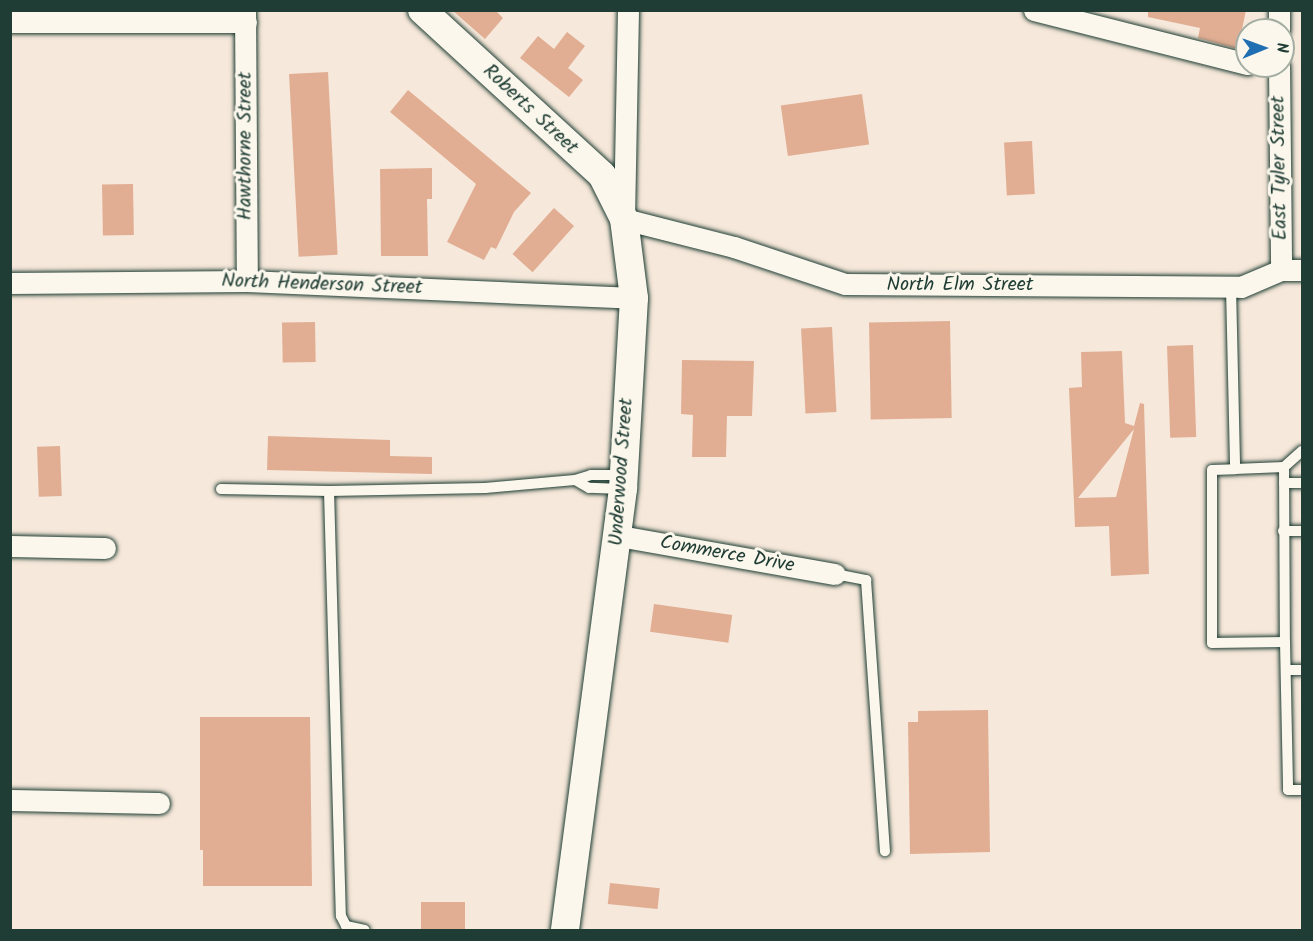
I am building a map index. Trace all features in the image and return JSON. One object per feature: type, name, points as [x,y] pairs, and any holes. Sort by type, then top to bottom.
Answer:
[{"type":"street","name":"Roberts Street","points":[[422,10],[602,176],[624,219]]},
{"type":"street","name":"Underwood Street","points":[[565,930],[619,536],[624,482],[634,298],[624,219],[628,10]]},
{"type":"street","points":[[1034,10],[1235,61]]},
{"type":"street","points":[[10,22],[245,16]]},
{"type":"street","name":"Hawthorne Street","points":[[245,16],[247,280]]},
{"type":"street","name":"East Tyler Street","points":[[1279,78],[1281,270]]},
{"type":"street","name":"North Elm Street","points":[[624,219],[734,248],[844,284],[1241,287],[1281,270],[1302,270]]},
{"type":"street","name":"North Henderson Street","points":[[10,283],[247,280],[634,298]]},
{"type":"street","name":"Commerce Drive","points":[[619,536],[835,574]]},
{"type":"street","points":[[10,546],[105,548]]},
{"type":"street","points":[[10,800],[159,803]]},
{"type":"lane","points":[[1231,287],[1235,469]]},
{"type":"lane","points":[[1285,642],[1212,643],[1212,470],[1284,467],[1302,451]]},
{"type":"lane","points":[[1284,467],[1288,790],[1302,790]]},
{"type":"lane","points":[[221,489],[329,491],[485,488],[575,480],[589,488],[624,482]]},
{"type":"lane","points":[[1284,483],[1302,483]]},
{"type":"lane","points":[[329,491],[341,916],[346,926],[365,930]]},
{"type":"lane","points":[[1283,531],[1302,531]]},
{"type":"lane","points":[[835,574],[866,580],[885,851]]},
{"type":"lane","points":[[1286,670],[1302,670]]},
{"type":"building","points":[[452,10],[495,10],[503,18],[485,39]]},
{"type":"building","points":[[1148,10],[1246,10],[1244,18],[1235,18],[1235,48],[1198,38],[1200,28],[1148,17]]},
{"type":"building","points":[[567,32],[585,46],[568,68],[583,80],[569,97],[520,58],[538,36],[554,49]]},
{"type":"building","points":[[328,72],[338,255],[299,257],[289,74]]},
{"type":"building","points":[[408,90],[531,193],[514,212],[496,249],[491,247],[484,260],[447,242],[476,184],[390,112]]},
{"type":"building","points":[[862,94],[869,145],[788,156],[781,105]]},
{"type":"building","points":[[1032,141],[1035,194],[1007,195],[1004,142]]},
{"type":"building","points":[[432,168],[432,199],[427,199],[428,256],[381,256],[380,169]]},
{"type":"building","points":[[133,184],[134,235],[103,236],[102,185]]},
{"type":"building","points":[[554,208],[574,226],[533,272],[513,254]]},
{"type":"building","points":[[950,321],[952,418],[871,419],[869,322]]},
{"type":"building","points":[[315,322],[316,362],[283,363],[282,323]]},
{"type":"building","points":[[832,327],[836,412],[805,414],[801,329]]},
{"type":"building","points":[[1193,345],[1196,437],[1170,438],[1167,346]]},
{"type":"building","points":[[1122,351],[1125,423],[1134,426],[1140,403],[1144,404],[1149,574],[1111,576],[1109,526],[1075,527],[1069,388],[1082,387],[1081,352]],"holes":[[[1134,429],[1116,497],[1078,498]]]},
{"type":"building","points":[[682,360],[754,361],[752,416],[727,416],[726,457],[692,457],[693,415],[681,414]]},
{"type":"building","points":[[268,436],[390,440],[390,456],[432,457],[432,474],[267,470]]},
{"type":"building","points":[[60,446],[62,496],[39,497],[37,447]]},
{"type":"building","points":[[654,604],[732,615],[728,643],[650,632]]},
{"type":"building","points":[[988,710],[990,852],[910,854],[908,722],[918,722],[918,711]]},
{"type":"building","points":[[200,717],[310,717],[312,886],[203,886],[203,850],[200,850]]},
{"type":"building","points":[[610,883],[660,888],[658,909],[608,904]]},
{"type":"building","points":[[421,902],[465,902],[465,930],[421,930]]}]
